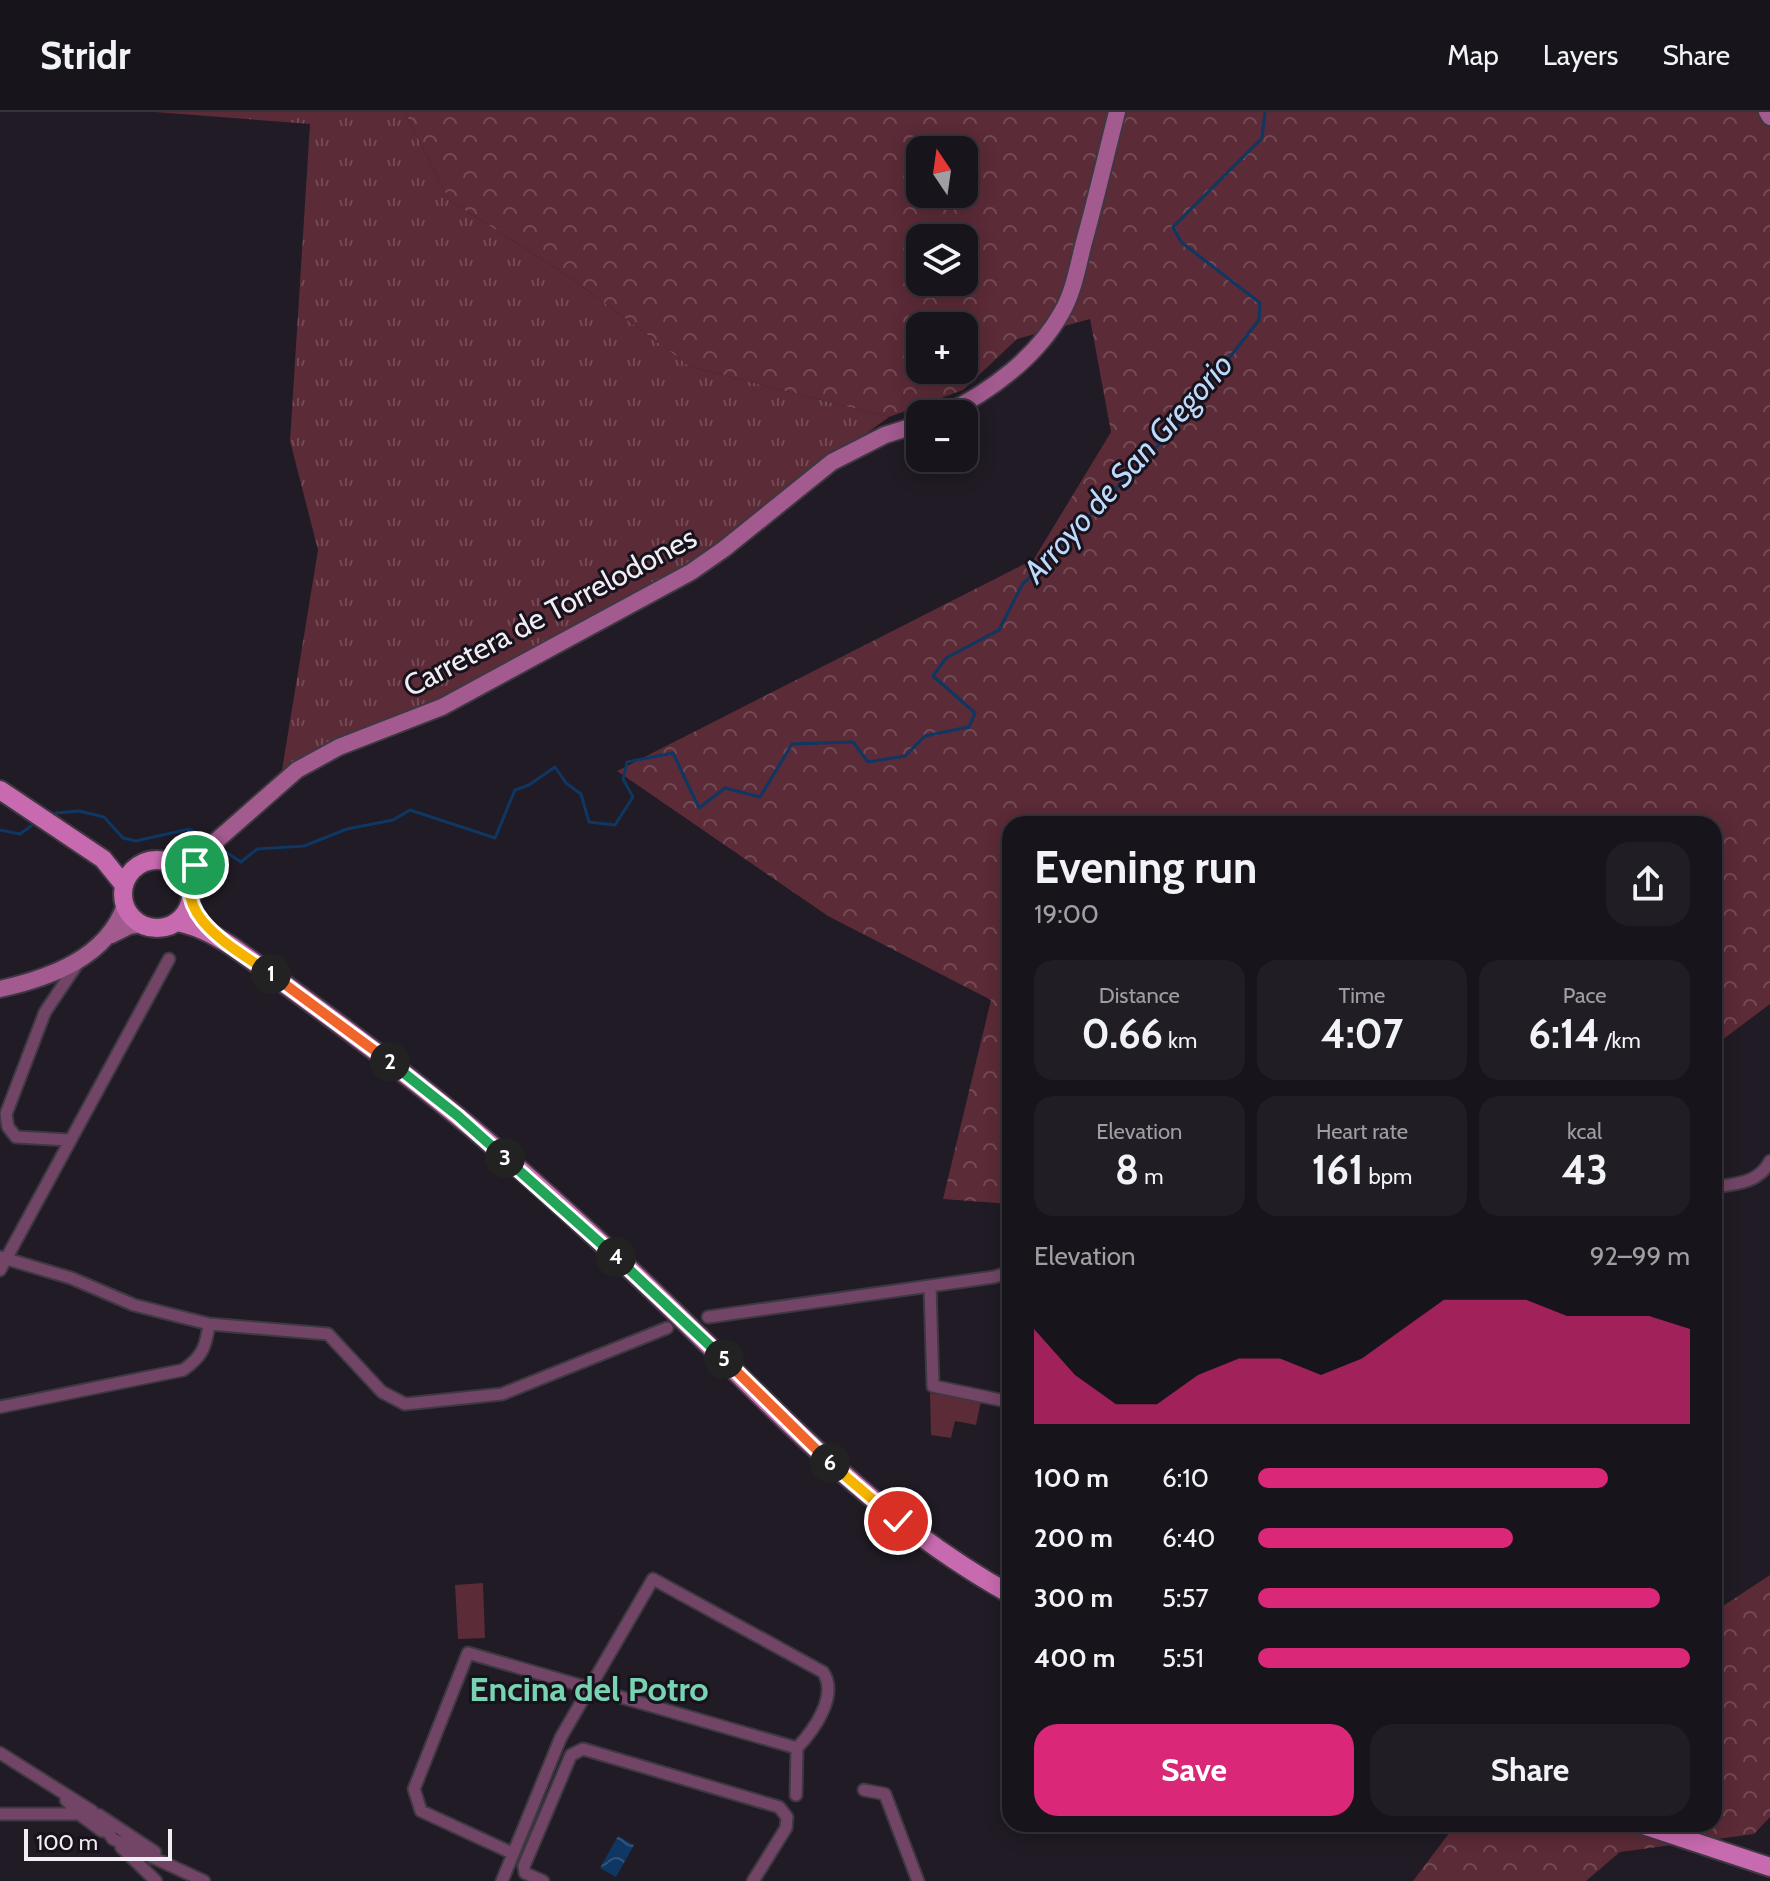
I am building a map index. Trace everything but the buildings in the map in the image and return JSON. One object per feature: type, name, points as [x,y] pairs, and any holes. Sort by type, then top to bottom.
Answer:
[{"type":"main road","points":[[969,400],[1028,356],[1047,335],[1063,309],[1074,281],[1117,112]]},
{"type":"main road","points":[[1767,112],[1770,117]]},
{"type":"main road","name":"Carretera de Torrelodones","points":[[173,864],[207,849],[297,770],[339,747],[442,707],[691,572],[832,462],[885,435],[906,428]]},
{"type":"main road","points":[[0,790],[103,859],[124,885],[125,905],[121,918],[106,938]]},
{"type":"main road","name":"Carretera de Torrelodones","points":[[188,880],[207,849]]},
{"type":"main road","points":[[103,859],[136,867]]},
{"type":"main road","points":[[124,885],[136,867],[148,861],[161,860],[173,864],[188,880],[190,903],[196,914],[216,936]]},
{"type":"main road","points":[[125,905],[142,924],[165,927],[176,922],[190,903]]},
{"type":"main road","points":[[176,922],[190,924],[216,936],[351,1032],[458,1116],[619,1259],[806,1441],[898,1521],[1002,1589]]},
{"type":"main road","points":[[0,989],[58,973],[106,938],[129,926],[142,924]]},
{"type":"main road","points":[[1664,1832],[1770,1867]]},
{"type":"street","points":[[69,1140],[16,1137],[8,1127],[6,1114],[45,1012],[82,957]]},
{"type":"street","points":[[169,959],[2,1262],[71,1278],[134,1305],[209,1324],[328,1334],[382,1392],[405,1404],[502,1394],[667,1328]]},
{"type":"street","points":[[1722,1186],[1746,1182],[1765,1171],[1770,1161]]},
{"type":"street","points":[[708,1317],[1002,1274]]},
{"type":"street","points":[[930,1286],[933,1386],[1002,1400]]},
{"type":"street","points":[[0,1407],[183,1370],[198,1360],[205,1348],[209,1324]]},
{"type":"street","points":[[502,1881],[561,1737],[653,1579],[823,1672],[829,1680],[828,1693],[814,1730],[797,1748],[796,1795]]},
{"type":"street","points":[[512,1853],[421,1811],[414,1789],[468,1653],[797,1748]]},
{"type":"street","points":[[543,1881],[529,1877],[524,1866],[571,1755],[583,1749],[779,1807],[787,1817],[786,1828],[753,1881]]},
{"type":"street","points":[[0,1753],[92,1811],[181,1877]]},
{"type":"street","points":[[864,1790],[885,1794],[918,1881]]},
{"type":"street","points":[[58,1791],[79,1814],[113,1839],[181,1877],[200,1881]]},
{"type":"street","points":[[92,1811],[113,1839],[156,1881]]},
{"type":"street","points":[[0,1814],[79,1814]]},
{"type":"green space","points":[[155,112],[405,112],[449,200],[568,276],[691,367],[889,417],[691,561],[431,704],[282,770],[318,550],[290,441],[310,124]]},
{"type":"green space","points":[[405,112],[1770,112],[1770,1004],[1722,1040],[1722,816],[1002,816],[1002,1203],[943,1199],[991,1000],[828,916],[617,771],[1034,559],[1111,432],[1090,319],[1017,339],[978,376],[978,312],[906,312],[906,384],[969,384],[963,390],[936,400],[906,400],[906,411],[889,417],[691,367],[568,276],[449,200]]},
{"type":"green space","points":[[930,1393],[981,1401],[976,1425],[955,1421],[951,1438],[931,1435]]},
{"type":"green space","points":[[1770,1575],[1770,1817],[1754,1834],[1620,1852],[1586,1881],[1413,1881],[1450,1832],[1722,1832],[1722,1607]]},
{"type":"green space","points":[[483,1583],[485,1638],[458,1639],[455,1585]]},
{"type":"water","points":[[618,1836],[634,1845],[616,1877],[600,1868]]},
{"type":"waterway","name":"Arroyo de San Gregorio","points":[[223,850],[241,862],[257,849],[304,846],[347,829],[393,820],[410,810],[495,838],[515,790],[529,785],[555,767],[566,783],[581,794],[589,822],[615,825],[633,797],[623,779],[627,762],[673,753],[699,808],[725,788],[760,797],[792,744],[853,742],[868,762],[905,756],[925,736],[969,727],[975,713],[933,676],[946,658],[999,630],[1022,585],[1170,433],[1259,320],[1260,303],[1181,242],[1173,227],[1262,138],[1265,112]]},
{"type":"waterway","name":"Arroyo de San Gregorio","points":[[56,813],[79,811],[104,817],[123,838],[136,841],[189,829],[207,838]]},
{"type":"waterway","name":"Arroyo de San Gregorio","points":[[0,830],[20,834],[31,826]]},
{"type":"district","name":"Encina del Potro","points":[[589,1689]]},
{"type":"route","points":[[195,865],[188,880],[190,903],[216,936],[351,1032],[458,1116],[619,1259],[806,1441],[898,1521]]}]
